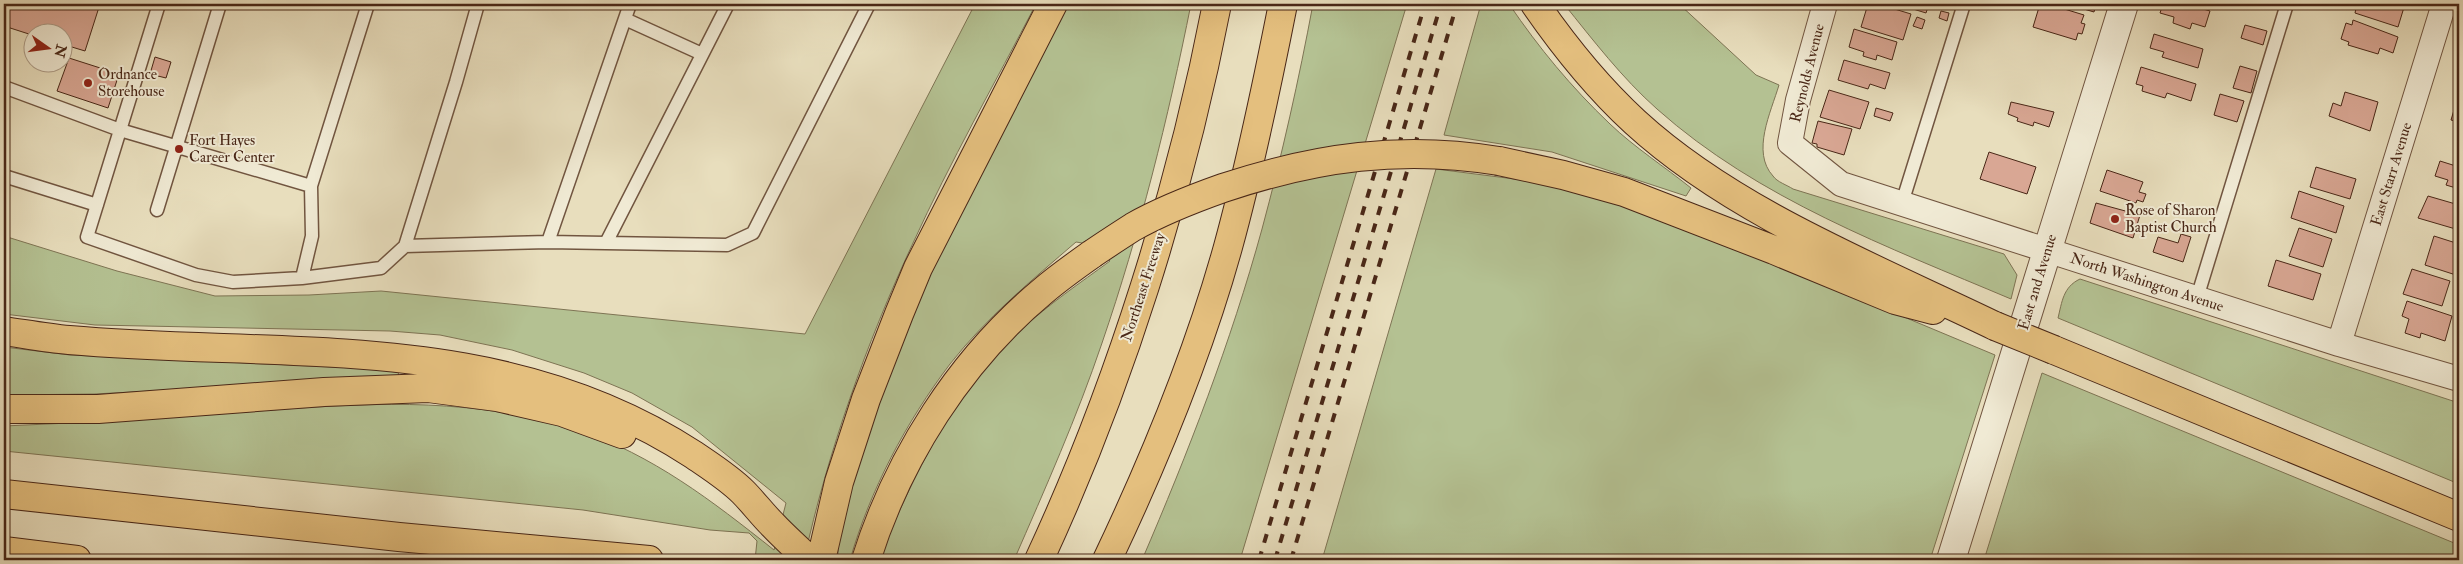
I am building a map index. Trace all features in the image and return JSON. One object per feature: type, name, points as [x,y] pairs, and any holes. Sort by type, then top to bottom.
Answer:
[{"type":"highway","points":[[821,560],[840,482],[863,408],[905,299],[949,206],[1053,4]]},
{"type":"highway","name":"Northeast Freeway","points":[[1039,560],[1093,433],[1146,285],[1183,152],[1217,4]]},
{"type":"highway","points":[[1107,560],[1132,508],[1184,381],[1228,247],[1283,4]]},
{"type":"highway","points":[[1535,4],[1584,70],[1635,122],[1695,169],[1743,202],[1994,326],[2459,516]]},
{"type":"highway","points":[[866,560],[892,493],[920,439],[953,386],[995,338],[1043,291],[1092,254],[1134,227],[1192,199],[1299,165],[1357,157],[1423,153],[1459,155],[1499,161],[1563,175],[1624,192],[1896,300],[1994,326]]},
{"type":"highway","points":[[4,331],[69,340],[400,357],[465,366],[526,380],[579,397],[641,424],[694,455],[742,491],[809,560]]},
{"type":"highway","points":[[4,409],[98,409],[324,392],[428,388],[497,397],[562,412],[619,432],[668,456],[773,525]]},
{"type":"highway","points":[[4,494],[389,536],[649,560]]},
{"type":"highway","points":[[4,552],[77,560]]},
{"type":"street","name":"Reynolds Avenue","points":[[1790,143],[1798,100],[1825,4]]},
{"type":"street","name":"East 2nd Avenue","points":[[1951,560],[2124,4]]},
{"type":"street","name":"East Starr Avenue","points":[[2339,344],[2444,4]]},
{"type":"street","name":"North Washington Avenue","points":[[1790,143],[1841,184],[2339,344],[2459,379]]},
{"type":"lane","points":[[158,4],[87,237],[196,275],[233,282],[302,278],[381,268],[405,246],[478,4]]},
{"type":"lane","points":[[157,210],[220,4]]},
{"type":"lane","points":[[302,278],[312,236],[310,186],[368,4]]},
{"type":"lane","points":[[548,242],[630,4]]},
{"type":"lane","points":[[606,243],[728,4]]},
{"type":"lane","points":[[405,246],[548,242],[727,245],[753,233],[869,4]]},
{"type":"lane","points":[[1902,203],[1964,4]]},
{"type":"lane","points":[[2197,298],[2287,4]]},
{"type":"lane","points":[[625,19],[702,54]]},
{"type":"lane","points":[[4,87],[120,130],[310,186]]},
{"type":"lane","points":[[4,176],[97,205]]},
{"type":"green space","points":[[975,4],[1036,4],[942,183],[896,281],[850,398],[825,479],[804,560],[755,560],[757,541],[749,533],[710,530],[583,510],[4,451],[4,426],[354,405],[428,405],[502,412],[577,429],[631,452],[681,481],[774,550],[786,503],[692,427],[632,393],[584,373],[512,350],[440,335],[390,331],[95,325],[4,314],[4,236],[117,271],[215,296],[309,295],[381,291],[805,334]]},
{"type":"green space","points":[[1066,4],[1191,4],[1163,133],[1129,259],[1092,371],[1060,453],[1014,560],[878,560],[921,465],[937,436],[974,381],[1032,320],[1110,261],[1095,245],[1076,242],[994,315],[950,364],[919,409],[891,458],[868,508],[850,560],[838,560],[838,542],[858,458],[936,257]]},
{"type":"green space","points":[[1313,4],[1407,4],[1240,560],[1142,560],[1208,397],[1250,271],[1283,145]]},
{"type":"green space","points":[[1481,4],[1509,4],[1556,67],[1582,96],[1629,141],[1691,188],[1686,196],[1552,152],[1444,135]]},
{"type":"green space","points":[[1564,4],[1679,4],[1756,75],[1779,85],[1768,119],[1763,144],[1767,166],[1775,178],[1793,189],[2004,254],[2017,275],[2011,299],[1872,240],[1781,195],[1738,169],[1696,141],[1644,97],[1608,58]]},
{"type":"green space","points":[[1436,169],[1546,183],[1594,196],[1703,233],[1995,355],[1930,560],[1322,560]]},
{"type":"green space","points":[[2080,279],[2459,403],[2459,484],[2058,318],[2062,301],[2067,291],[2074,282]]},
{"type":"green space","points":[[4,347],[70,355],[398,370],[399,378],[94,394],[4,395]]},
{"type":"green space","points":[[2042,373],[2459,545],[2459,560],[1984,560]]},
{"type":"building","points":[[4,4],[100,4],[85,51],[72,47],[72,22],[22,22],[22,32],[4,26]]},
{"type":"building","points":[[1868,4],[1878,4],[1911,14],[1903,40],[1861,27]]},
{"type":"building","points":[[1897,4],[1929,4],[1926,13]]},
{"type":"building","points":[[2040,4],[2048,4],[2084,15],[2081,23],[2085,24],[2082,34],[2078,33],[2076,40],[2033,27]]},
{"type":"building","points":[[2067,4],[2096,4],[2094,12]]},
{"type":"building","points":[[2163,4],[2186,4],[2210,11],[2205,27],[2192,23],[2190,29],[2173,23],[2174,17],[2160,13]]},
{"type":"building","points":[[2357,4],[2405,4],[2398,27],[2355,13]]},
{"type":"building","points":[[1941,11],[1949,13],[1947,21],[1939,18]]},
{"type":"building","points":[[1917,17],[1925,20],[1922,29],[1913,26]]},
{"type":"building","points":[[2353,20],[2398,37],[2393,53],[2380,48],[2378,54],[2348,45],[2349,42],[2341,39],[2346,23],[2352,25]]},
{"type":"building","points":[[2245,25],[2267,31],[2263,45],[2241,38]]},
{"type":"building","points":[[1854,29],[1897,42],[1892,60],[1877,55],[1876,60],[1863,56],[1864,52],[1849,47]]},
{"type":"building","points":[[2154,34],[2203,49],[2198,68],[2162,57],[2164,52],[2150,48]]},
{"type":"building","points":[[155,57],[171,62],[166,78],[150,74]]},
{"type":"building","name":"Ordnance Storehouse","points":[[72,59],[119,74],[108,108],[57,91],[64,72],[72,72]]},
{"type":"building","points":[[1844,60],[1890,73],[1885,89],[1870,84],[1868,89],[1838,80]]},
{"type":"building","points":[[2240,66],[2257,71],[2251,93],[2233,88]]},
{"type":"building","points":[[2141,67],[2196,84],[2191,101],[2167,93],[2165,98],[2142,91],[2143,86],[2136,84]]},
{"type":"building","points":[[1829,90],[1869,102],[1860,129],[1820,117]]},
{"type":"building","points":[[2345,92],[2378,102],[2370,131],[2329,116],[2333,103],[2341,106]]},
{"type":"building","points":[[2220,94],[2244,101],[2237,122],[2214,115]]},
{"type":"building","points":[[2457,100],[2459,100],[2459,122],[2451,120]]},
{"type":"building","points":[[2011,102],[2054,112],[2049,127],[2034,122],[2033,126],[2017,121],[2018,118],[2008,114]]},
{"type":"building","points":[[1876,108],[1893,113],[1890,121],[1874,116]]},
{"type":"building","points":[[1818,121],[1852,129],[1844,155],[1817,147],[1817,144],[1812,143]]},
{"type":"building","points":[[1989,152],[2036,167],[2027,194],[1980,179]]},
{"type":"building","points":[[2440,161],[2459,167],[2459,192],[2455,191],[2456,188],[2446,185],[2448,180],[2435,176]]},
{"type":"building","points":[[2316,167],[2356,179],[2350,199],[2310,187]]},
{"type":"building","points":[[2107,170],[2143,182],[2139,192],[2146,194],[2143,202],[2137,200],[2136,203],[2100,191]]},
{"type":"building","points":[[2299,191],[2344,206],[2336,233],[2291,218]]},
{"type":"building","points":[[2428,196],[2459,205],[2459,230],[2418,218]]},
{"type":"building","name":"Rose of Sharon Baptist Church","points":[[2096,203],[2140,215],[2133,238],[2090,223]]},
{"type":"building","points":[[2299,228],[2332,239],[2323,267],[2289,256]]},
{"type":"building","points":[[2181,234],[2191,237],[2183,262],[2153,252],[2158,237],[2178,243]]},
{"type":"building","points":[[2434,236],[2459,244],[2459,276],[2425,265]]},
{"type":"building","points":[[2276,260],[2321,274],[2313,300],[2268,286]]},
{"type":"building","points":[[2412,269],[2450,281],[2442,306],[2403,294]]},
{"type":"building","points":[[2407,301],[2452,316],[2445,341],[2421,333],[2420,338],[2405,333],[2409,319],[2402,316]]},
{"type":"railway","points":[[1259,560],[1425,4]]},
{"type":"railway","points":[[1275,560],[1441,4]]},
{"type":"railway","points":[[1291,560],[1457,4]]},
{"type":"place","name":"Ordnance Storehouse","points":[[88,83]]},
{"type":"place","name":"Fort Hayes Career Center","points":[[179,149]]},
{"type":"place","name":"Rose of Sharon Baptist Church","points":[[2115,219]]}]
